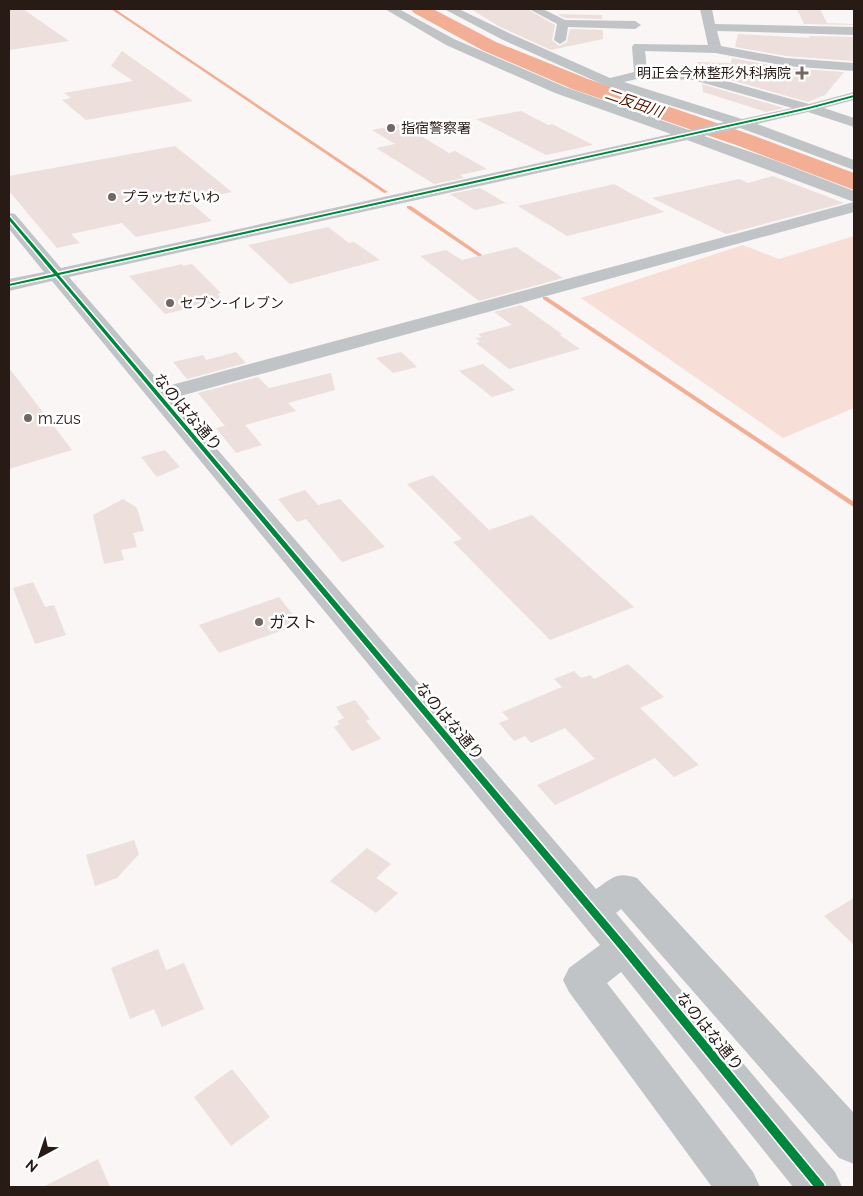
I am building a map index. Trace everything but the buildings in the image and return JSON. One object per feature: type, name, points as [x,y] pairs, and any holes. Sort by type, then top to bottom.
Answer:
[{"type":"street","points":[[391,9],[450,42],[560,90],[768,163],[854,197]]},
{"type":"street","points":[[450,9],[609,82],[854,165]]},
{"type":"street","points":[[535,9],[563,23],[635,25]]},
{"type":"street","points":[[634,9],[642,74]]},
{"type":"street","points":[[706,9],[715,49]]},
{"type":"street","points":[[785,15],[791,29]]},
{"type":"street","points":[[557,59],[563,23]]},
{"type":"street","points":[[711,27],[854,30]]},
{"type":"street","points":[[638,47],[715,49],[786,62],[854,67]]},
{"type":"street","points":[[609,82],[642,74],[694,76],[809,108],[854,123]]},
{"type":"street","points":[[9,285],[809,108],[854,96]]},
{"type":"street","points":[[157,396],[854,207]]},
{"type":"street","name":"なのはな通り","points":[[9,218],[624,948],[820,1187]]},
{"type":"street","points":[[592,910],[624,888],[854,1143]]},
{"type":"street","points":[[624,948],[582,980],[738,1187]]},
{"type":"shaded area","points":[[854,236],[854,408],[783,438],[581,298],[743,245],[779,259]]},
{"type":"waterway","points":[[113,9],[386,192]]},
{"type":"waterway","name":"二反田川","points":[[420,9],[489,46],[580,84],[744,140],[854,182]]},
{"type":"waterway","points":[[409,207],[489,261]]},
{"type":"waterway","points":[[545,298],[854,505]]},
{"type":"cycle path","points":[[9,285],[809,108],[854,96]]},
{"type":"cycle path","points":[[9,218],[624,948],[820,1187]]},
{"type":"place","name":"明正会今林整形外科病院","points":[[802,73]]},
{"type":"place","name":"指宿警察署","points":[[391,128]]},
{"type":"place","name":"プラッセだいわ","points":[[112,197]]},
{"type":"place","name":"セブン-イレブン","points":[[170,303]]},
{"type":"place","name":"m.zus","points":[[28,418]]},
{"type":"place","name":"ガスト","points":[[259,622]]}]
